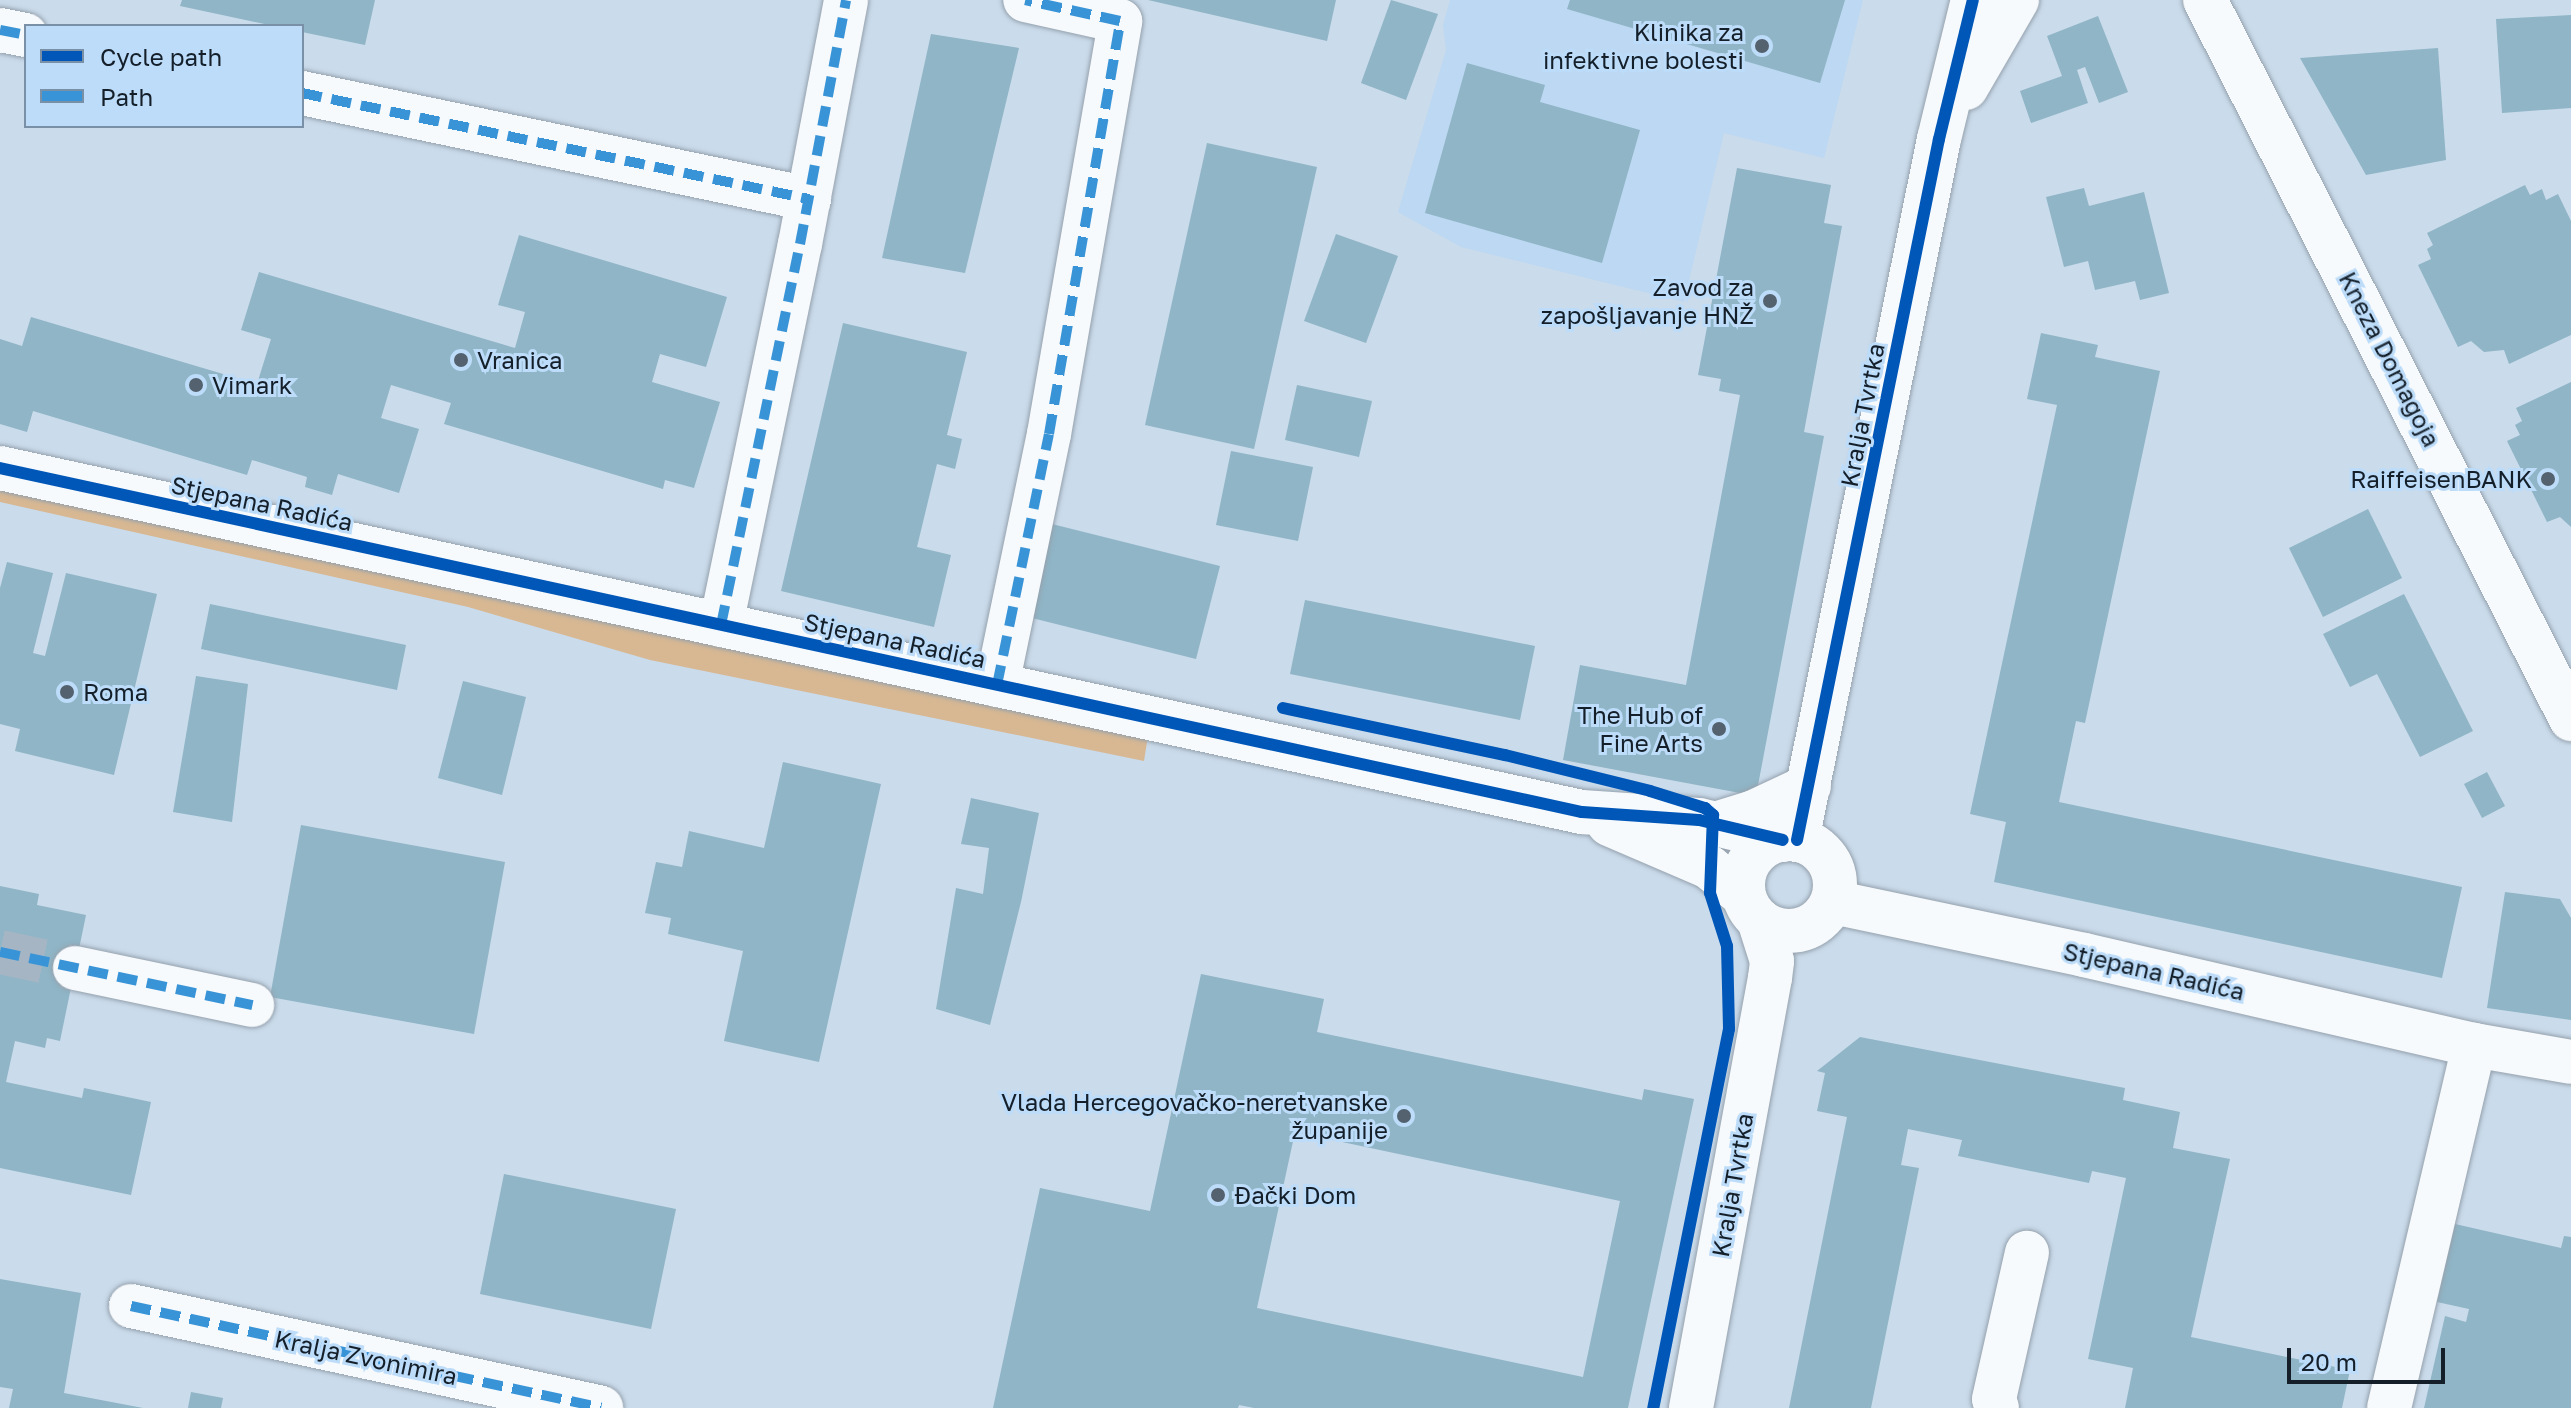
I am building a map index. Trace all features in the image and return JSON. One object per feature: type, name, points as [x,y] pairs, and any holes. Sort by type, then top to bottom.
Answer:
[{"type":"street","points":[[721,625],[809,199],[846,0]]},
{"type":"street","name":"Stjepana Radića","points":[[997,685],[1049,434],[1120,21],[1025,0]]},
{"type":"street","name":"Kralja Tvrtka","points":[[1790,840],[1809,786],[1939,139],[1973,0]]},
{"type":"street","points":[[1939,139],[1990,42],[2017,0]]},
{"type":"street","name":"Kneza Domagoja","points":[[2205,0],[2571,719]]},
{"type":"street","points":[[0,30],[24,35]]},
{"type":"street","points":[[304,93],[809,199]]},
{"type":"street","name":"Stjepana Radića","points":[[0,468],[1582,812],[1715,824],[1790,840]]},
{"type":"street","points":[[1715,824],[1752,813],[1809,786]]},
{"type":"street","name":"Stjepana Radića","points":[[1582,812],[1709,867],[1768,927]]},
{"type":"street","points":[[1790,840],[1812,845],[1825,856],[1833,870],[1833,902],[1813,925],[1768,927],[1747,866],[1768,844],[1790,840]]},
{"type":"street","name":"Stjepana Radića","points":[[1833,902],[2099,958],[2474,1045],[2569,1061]]},
{"type":"street","name":"Kralja Tvrtka","points":[[1691,1408],[1768,927]]},
{"type":"street","points":[[75,968],[252,1005]]},
{"type":"street","points":[[2389,1408],[2474,1045]]},
{"type":"street","points":[[1997,1408],[1994,1399],[2027,1253]]},
{"type":"street","name":"Kralja Zvonimira","points":[[131,1306],[601,1408]]},
{"type":"shaded area","points":[[1450,0],[1863,0],[1824,158],[1724,133],[1684,302],[1461,247],[1398,212],[1446,50],[1443,25]]},
{"type":"shaded area","points":[[0,488],[1148,736],[1144,761],[650,660],[468,607],[0,502]]},
{"type":"building","points":[[182,0],[375,0],[365,45],[304,32],[304,24],[265,24],[180,6]]},
{"type":"building","points":[[1148,0],[1336,0],[1327,41]]},
{"type":"building","points":[[1391,0],[1438,14],[1406,100],[1361,83]]},
{"type":"building","name":"Klinika za infektivne bolesti","points":[[1570,0],[1845,0],[1820,83],[1567,9]]},
{"type":"building","points":[[2571,15],[2571,108],[2502,113],[2496,19]]},
{"type":"building","points":[[2098,16],[2128,92],[2099,103],[2085,67],[2077,70],[2088,103],[2031,123],[2020,91],[2062,76],[2047,36]]},
{"type":"building","points":[[931,34],[1019,48],[965,273],[882,258]]},
{"type":"building","points":[[2438,48],[2446,160],[2366,175],[2300,58]]},
{"type":"building","points":[[1467,63],[1545,85],[1540,102],[1640,130],[1602,263],[1425,213]]},
{"type":"building","points":[[1207,143],[1317,167],[1254,449],[1145,425]]},
{"type":"building","points":[[1737,168],[1831,185],[1824,223],[1842,226],[1804,432],[1824,436],[1756,796],[1563,760],[1580,665],[1686,685],[1740,395],[1719,391],[1721,379],[1698,375]]},
{"type":"building","points":[[2525,185],[2530,195],[2542,189],[2546,200],[2558,194],[2571,221],[2571,335],[2509,364],[2504,350],[2484,352],[2471,341],[2458,347],[2418,265],[2431,259],[2427,249],[2433,245],[2427,233]]},
{"type":"building","points":[[2084,188],[2089,206],[2144,192],[2169,293],[2140,300],[2135,281],[2095,290],[2088,261],[2064,267],[2046,197]]},
{"type":"building","points":[[1336,234],[1398,256],[1366,343],[1304,321]]},
{"type":"building","name":"Vranica","points":[[519,235],[727,297],[706,367],[660,354],[652,382],[720,402],[694,488],[665,480],[663,489],[444,424],[451,403],[391,385],[381,418],[419,429],[399,493],[338,474],[332,495],[305,487],[307,477],[252,460],[247,475],[33,411],[27,432],[0,424],[0,339],[22,346],[31,317],[257,384],[271,339],[241,330],[259,272],[515,348],[525,312],[498,305]]},
{"type":"building","points":[[843,323],[967,352],[947,435],[962,439],[955,469],[937,464],[917,547],[951,555],[934,627],[781,591]]},
{"type":"building","points":[[2041,333],[2098,345],[2095,357],[2160,371],[2085,723],[2076,721],[2059,802],[2462,887],[2442,978],[1994,882],[2006,822],[1970,814],[2057,405],[2027,399]]},
{"type":"building","name":"RaiffeisenBANK","points":[[2571,382],[2571,527],[2560,517],[2547,522],[2507,441],[2520,435],[2515,425],[2522,421],[2516,408]]},
{"type":"building","points":[[1297,385],[1372,401],[1359,457],[1285,440]]},
{"type":"building","points":[[1231,451],[1313,467],[1298,541],[1216,525]]},
{"type":"building","points":[[2368,509],[2402,578],[2323,617],[2289,548]]},
{"type":"building","points":[[1048,523],[1220,566],[1196,659],[1024,616]]},
{"type":"building","name":"Roma","points":[[7,562],[53,573],[33,653],[45,656],[66,573],[157,594],[114,775],[15,751],[20,729],[0,724],[0,588]]},
{"type":"building","points":[[2404,594],[2473,731],[2420,757],[2377,674],[2350,687],[2323,634]]},
{"type":"building","points":[[1305,600],[1535,646],[1520,720],[1290,674]]},
{"type":"building","points":[[210,604],[406,645],[397,690],[201,649]]},
{"type":"building","points":[[196,676],[248,684],[232,822],[173,812]]},
{"type":"building","points":[[463,681],[526,697],[502,795],[438,778]]},
{"type":"building","points":[[783,762],[881,784],[819,1062],[724,1041],[743,951],[668,934],[671,918],[645,913],[656,862],[682,867],[689,831],[764,848]]},
{"type":"building","points":[[2487,772],[2505,806],[2482,818],[2464,784]]},
{"type":"building","points":[[971,798],[1039,813],[1021,902],[990,1025],[936,1009],[956,888],[983,894],[989,848],[961,844]]},
{"type":"building","points":[[301,825],[505,862],[474,1034],[270,997]]},
{"type":"building","points":[[0,886],[39,894],[37,905],[86,915],[60,1041],[47,1038],[45,1048],[15,1041],[6,1082],[82,1098],[84,1088],[151,1102],[131,1195],[0,1168]]},
{"type":"building","points":[[2505,892],[2560,899],[2571,918],[2571,1020],[2487,1008]]},
{"type":"building","name":"Đački Dom","points":[[1201,974],[1324,999],[1317,1032],[1642,1100],[1644,1089],[1694,1099],[1628,1408],[1254,1408],[1239,1405],[1238,1408],[993,1408],[1040,1188],[1150,1211]],"holes":[[[1295,1132],[1620,1201],[1583,1377],[1257,1308]]]},
{"type":"building","points":[[1860,1037],[2125,1088],[2123,1100],[2180,1112],[2173,1148],[2230,1159],[2191,1337],[2350,1370],[2342,1408],[2125,1408],[2133,1368],[2088,1359],[2126,1178],[2092,1171],[2089,1183],[1958,1156],[1962,1140],[1908,1129],[1901,1165],[1919,1168],[1871,1408],[1789,1408],[1847,1117],[1817,1111],[1825,1073],[1817,1071]]},
{"type":"building","points":[[504,1174],[676,1209],[651,1329],[480,1294]]},
{"type":"building","points":[[2455,1224],[2561,1248],[2564,1236],[2571,1237],[2571,1408],[2424,1408],[2445,1316],[2466,1322],[2469,1309],[2437,1302]]},
{"type":"building","points":[[0,1279],[81,1293],[64,1393],[143,1408],[9,1408],[13,1389],[0,1387]]},
{"type":"building","points":[[191,1392],[223,1398],[221,1408],[188,1408]]},
{"type":"tunnel","points":[[0,952],[75,968]]},
{"type":"marked path","points":[[721,625],[800,244],[846,0]]},
{"type":"marked path","points":[[997,685],[1049,434],[1120,21],[1025,0]]},
{"type":"marked path","points":[[0,30],[24,35]]},
{"type":"marked path","points":[[304,93],[809,199]]},
{"type":"marked path","points":[[0,952],[252,1005]]},
{"type":"marked path","points":[[131,1306],[601,1408]]},
{"type":"cycle path","points":[[1797,840],[1939,139],[1973,0]]},
{"type":"cycle path","points":[[0,468],[1582,812],[1699,820],[1783,840]]},
{"type":"cycle path","points":[[1283,708],[1505,755],[1650,791],[1705,808],[1713,815],[1710,893],[1727,946],[1729,1029],[1653,1408]]},
{"type":"place","name":"Klinika za infektivne bolesti","points":[[1762,46]]},
{"type":"place","name":"Zavod za zapošljavanje HNŽ","points":[[1770,301]]},
{"type":"place","name":"Vranica","points":[[461,360]]},
{"type":"place","name":"Vimark","points":[[196,385]]},
{"type":"place","name":"RaiffeisenBANK","points":[[2548,479]]},
{"type":"place","name":"Roma","points":[[67,692]]},
{"type":"place","name":"The Hub of Fine Arts","points":[[1719,729]]},
{"type":"place","name":"Vlada Hercegovačko-neretvanske županije","points":[[1404,1116]]},
{"type":"place","name":"Đački Dom","points":[[1218,1195]]}]
